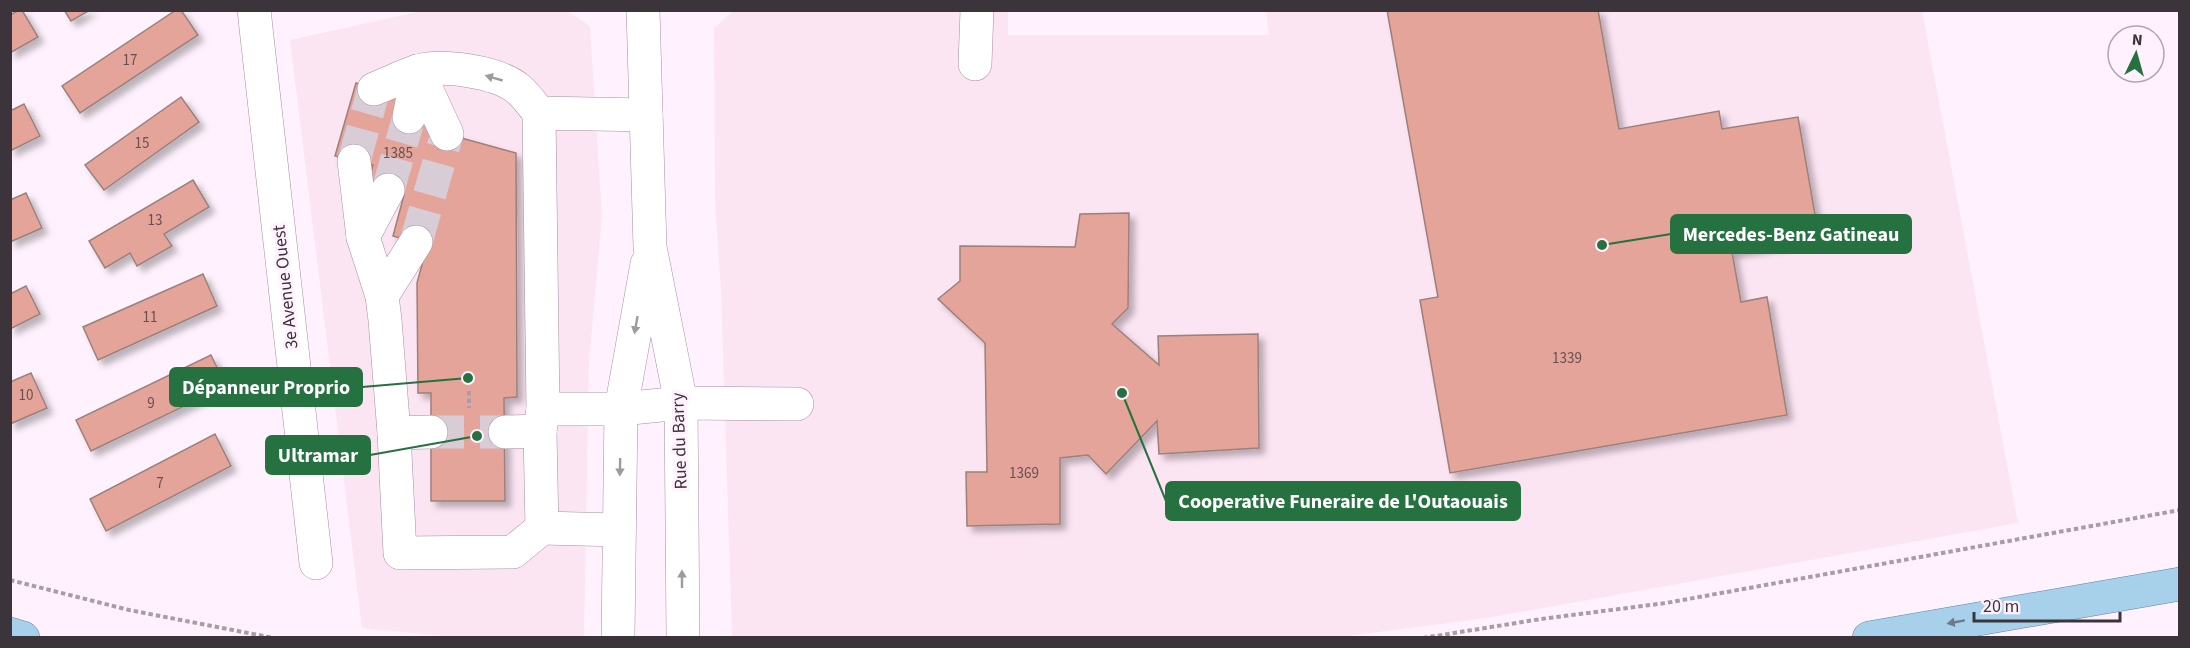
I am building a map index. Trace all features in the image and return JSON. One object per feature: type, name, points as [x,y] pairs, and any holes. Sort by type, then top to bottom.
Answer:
[{"type":"main road","points":[[1869,638],[2180,584]]},
{"type":"main road","points":[[10,634],[23,638]]},
{"type":"street","name":"3e Avenue Ouest","points":[[254,10],[316,563]]},
{"type":"street","name":"Rue du Barry","points":[[643,10],[650,247],[681,403],[683,638]]},
{"type":"street","points":[[975,64],[977,10]]},
{"type":"street","points":[[374,89],[418,71],[435,68],[455,69],[502,80],[516,87],[539,113],[542,528]]},
{"type":"street","points":[[409,117],[418,71]]},
{"type":"street","points":[[418,71],[447,134]]},
{"type":"street","points":[[539,113],[646,115]]},
{"type":"street","points":[[354,161],[363,237],[382,296],[394,433],[400,553],[513,552],[542,528],[619,530]]},
{"type":"street","points":[[363,237],[388,190]]},
{"type":"street","points":[[382,296],[416,242]]},
{"type":"street","name":"Rue du Barry","points":[[618,638],[621,409],[650,247]]},
{"type":"street","points":[[504,432],[542,420],[681,403],[797,404]]},
{"type":"street","points":[[394,433],[431,432]]},
{"type":"path","points":[[1423,638],[1541,619],[1666,603],[2180,510]]},
{"type":"path","points":[[10,580],[129,610],[274,638]]},
{"type":"shaded area","points":[[426,10],[567,11],[590,26],[602,216],[589,363],[584,637],[464,638],[362,628],[290,40]]},
{"type":"shaded area","points":[[734,10],[1008,10],[1008,35],[1269,35],[1266,11],[1922,11],[2018,523],[1487,618],[1341,637],[732,637],[721,291],[715,203],[714,28]]},
{"type":"building","points":[[22,10],[38,37],[10,53],[10,15]]},
{"type":"building","points":[[64,10],[90,10],[71,21]]},
{"type":"building","points":[[176,10],[181,10],[198,35],[80,113],[62,86]]},
{"type":"building","points":[[1387,10],[1598,10],[1619,129],[1719,111],[1722,129],[1798,117],[1819,237],[1732,252],[1741,302],[1767,297],[1787,415],[1450,473],[1420,300],[1438,297]]},
{"type":"building","points":[[356,83],[400,95],[447,134],[516,153],[517,397],[504,398],[505,501],[431,501],[431,393],[418,393],[417,283],[427,246],[393,236],[404,195],[367,185],[373,165],[335,156]]},
{"type":"building","points":[[181,97],[199,122],[104,190],[85,165]]},
{"type":"building","points":[[24,104],[40,136],[10,151],[10,111]]},
{"type":"building","points":[[193,180],[209,207],[164,234],[172,246],[137,266],[130,253],[105,268],[89,241]]},
{"type":"building","points":[[26,193],[42,228],[10,242],[10,200]]},
{"type":"building","points":[[1129,213],[1128,308],[1112,324],[1159,365],[1158,336],[1258,334],[1259,448],[1159,454],[1157,421],[1106,474],[1088,455],[1060,458],[1060,524],[967,526],[966,472],[987,472],[985,343],[938,299],[960,281],[960,246],[1075,247],[1080,214]]},
{"type":"building","points":[[203,274],[217,306],[98,360],[83,327]]},
{"type":"building","points":[[26,286],[40,314],[10,329],[10,294]]},
{"type":"building","points":[[211,355],[226,386],[91,451],[76,420]]},
{"type":"building","points":[[31,373],[47,408],[10,424],[10,382]]},
{"type":"building","points":[[215,434],[231,466],[106,531],[90,499]]},
{"type":"tunnel","points":[[354,161],[374,89]]},
{"type":"tunnel","points":[[388,190],[409,117]]},
{"type":"tunnel","points":[[416,242],[447,134]]},
{"type":"tunnel","points":[[431,432],[505,432]]},
{"type":"place","name":"Mercedes-Benz Gatineau","points":[[1602,245]]},
{"type":"place","name":"Dépanneur Proprio","points":[[468,378]]},
{"type":"place","name":"Cooperative Funeraire de L'Outaouais","points":[[1122,393]]},
{"type":"place","name":"Ultramar","points":[[477,436]]}]
